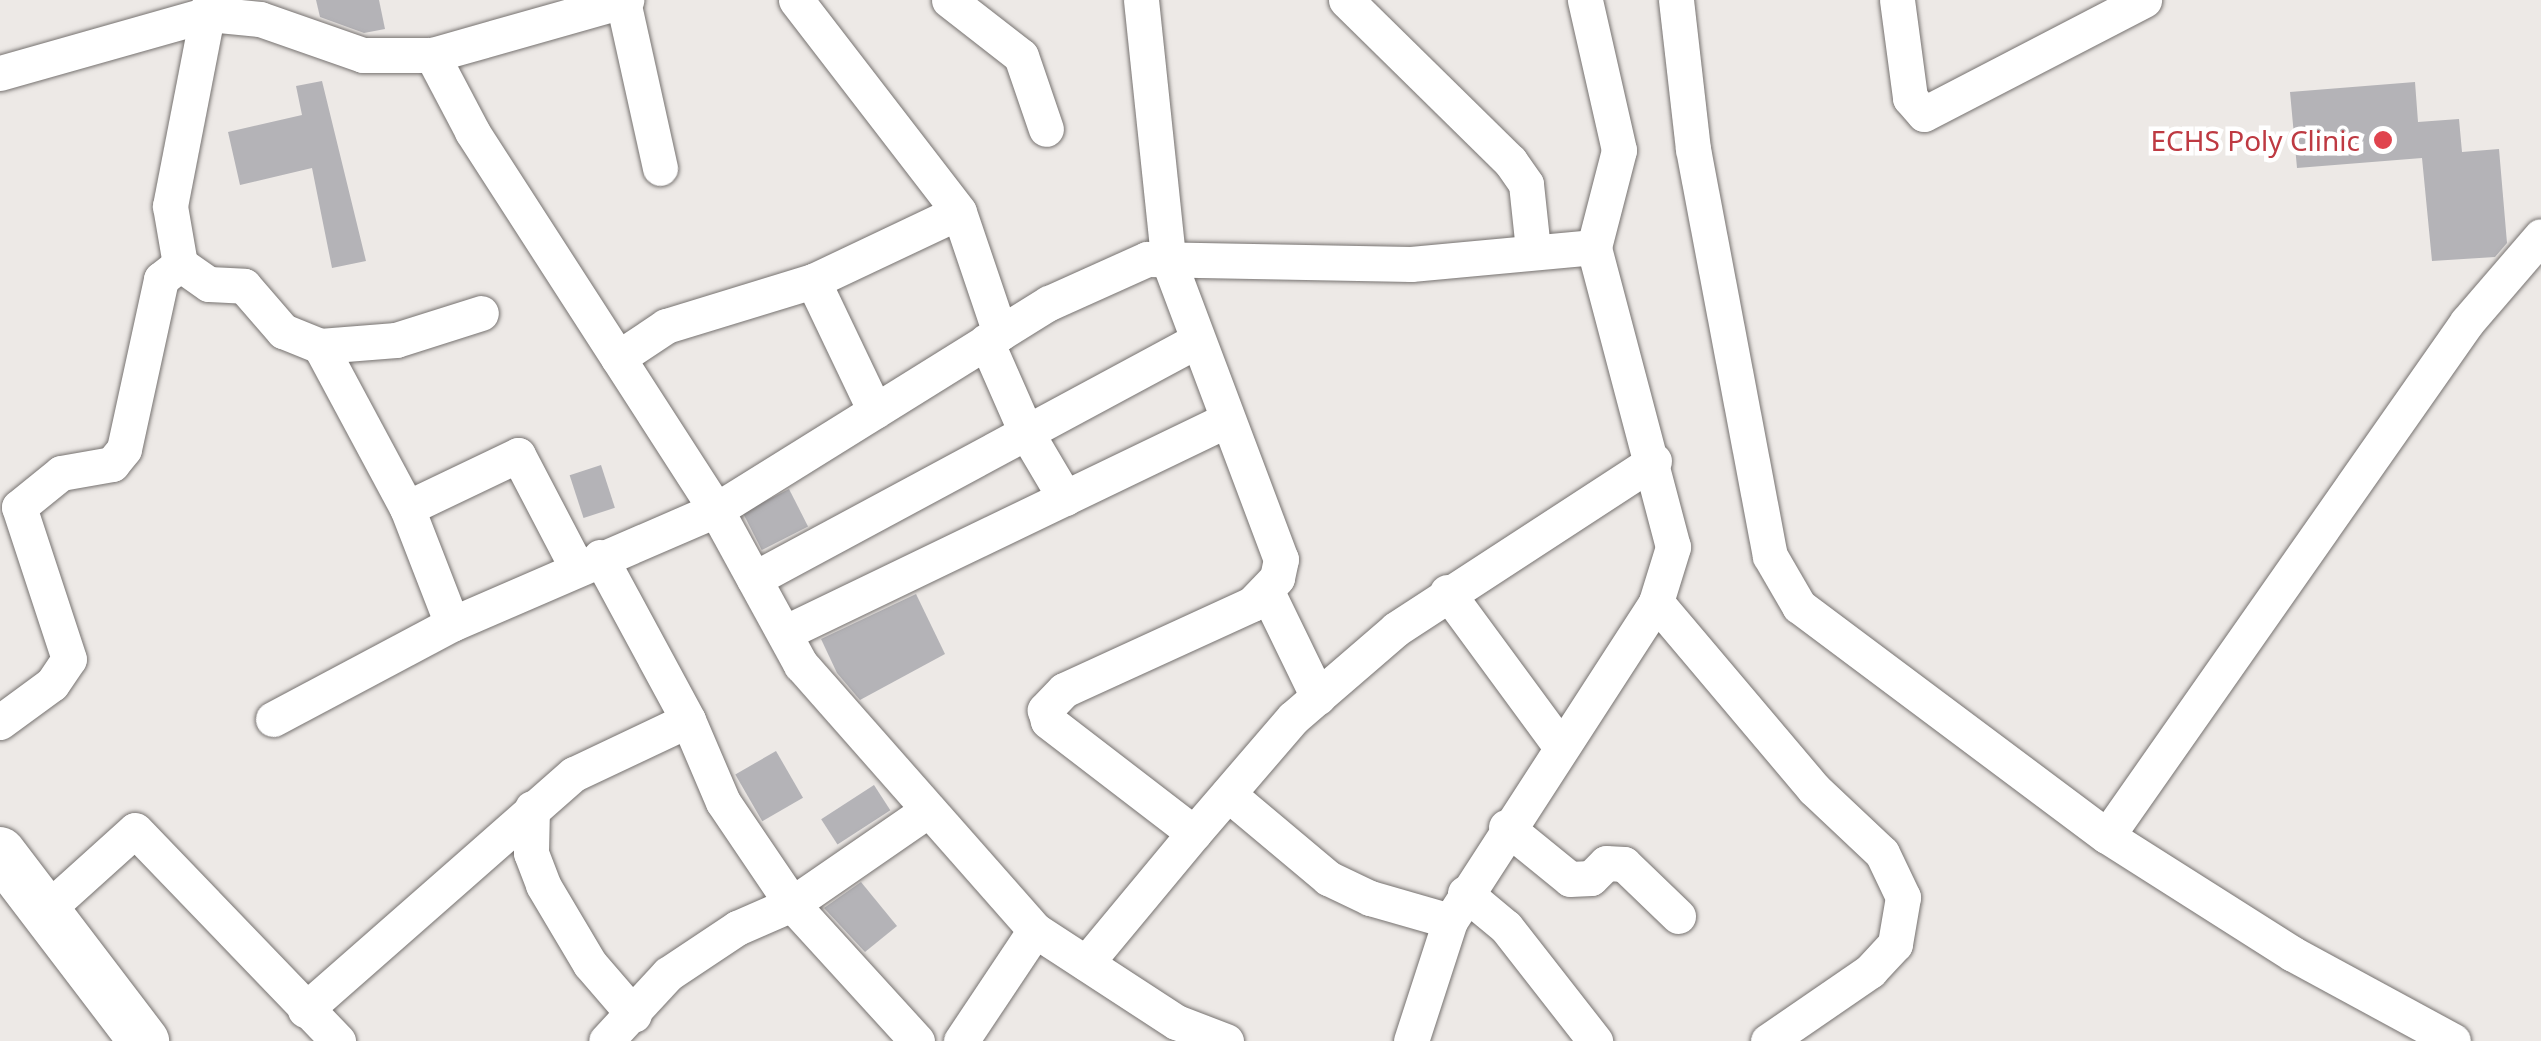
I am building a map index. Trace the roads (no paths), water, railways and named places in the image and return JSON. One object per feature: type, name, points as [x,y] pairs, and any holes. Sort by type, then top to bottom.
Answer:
[{"type":"street","points":[[796,0],[959,212],[993,337],[1026,432],[1065,498]]},
{"type":"street","points":[[949,0],[1021,56],[1046,130]]},
{"type":"street","points":[[1141,0],[1168,259],[1281,559],[1267,592],[1064,690],[1046,710],[1048,721],[1194,833]]},
{"type":"street","points":[[1346,0],[1510,161],[1526,184],[1533,250]]},
{"type":"street","points":[[1412,1041],[1458,907],[1506,827],[1656,602],[1673,547],[1654,461],[1594,247],[1618,150],[1585,0]]},
{"type":"street","points":[[1676,0],[1693,149],[1770,556],[1798,606],[2107,836],[2294,954],[2453,1041]]},
{"type":"street","points":[[1897,0],[1910,98],[1924,114],[1934,114],[2144,0]]},
{"type":"street","points":[[0,72],[210,7],[260,19],[364,55],[432,55],[625,1],[660,168]]},
{"type":"street","points":[[210,7],[170,206],[180,264],[209,284],[244,286],[282,331],[320,346],[396,340],[481,313]]},
{"type":"street","points":[[432,55],[472,130],[716,510],[801,665],[1035,930],[1086,964],[1168,1032],[1226,1041]]},
{"type":"street","points":[[618,358],[666,326],[813,281],[959,212]]},
{"type":"street","points":[[2107,836],[2467,322],[2541,236]]},
{"type":"street","points":[[273,718],[452,624],[716,510],[993,337],[1147,259],[1411,264],[1594,247]]},
{"type":"street","points":[[0,722],[65,671],[70,649],[19,507],[61,473],[120,458],[160,279],[180,264]]},
{"type":"street","points":[[813,281],[875,411]]},
{"type":"street","points":[[754,578],[1196,341]]},
{"type":"street","points":[[320,346],[406,508],[452,624]]},
{"type":"street","points":[[784,633],[1227,420]]},
{"type":"street","points":[[406,508],[518,456],[688,720],[724,802],[792,904],[917,1041]]},
{"type":"street","points":[[1086,964],[1194,833],[1318,697],[1448,592],[1654,461]]},
{"type":"street","points":[[1267,592],[1318,697]]},
{"type":"street","points":[[1448,592],[1560,746]]},
{"type":"street","points":[[1656,602],[1814,789],[1882,852],[1903,897],[1894,944],[1870,972],[1768,1041]]},
{"type":"street","points":[[305,1010],[574,774],[688,720]]},
{"type":"street","points":[[1228,794],[1328,878],[1370,898],[1458,907],[1506,927],[1595,1041]]},
{"type":"street","points":[[532,808],[530,852],[543,885],[590,964],[634,1015]]},
{"type":"street","points":[[606,1041],[668,974],[738,928],[792,904],[927,811]]},
{"type":"street","points":[[1506,827],[1570,879],[1591,878],[1606,863],[1624,864],[1678,916]]},
{"type":"street","points":[[44,912],[135,830],[338,1041]]},
{"type":"street","points":[[0,852],[144,1041]]},
{"type":"street","points":[[960,1041],[1035,930]]},
{"type":"place","name":"ECHS Poly Clinic","points":[[2383,140]]}]
